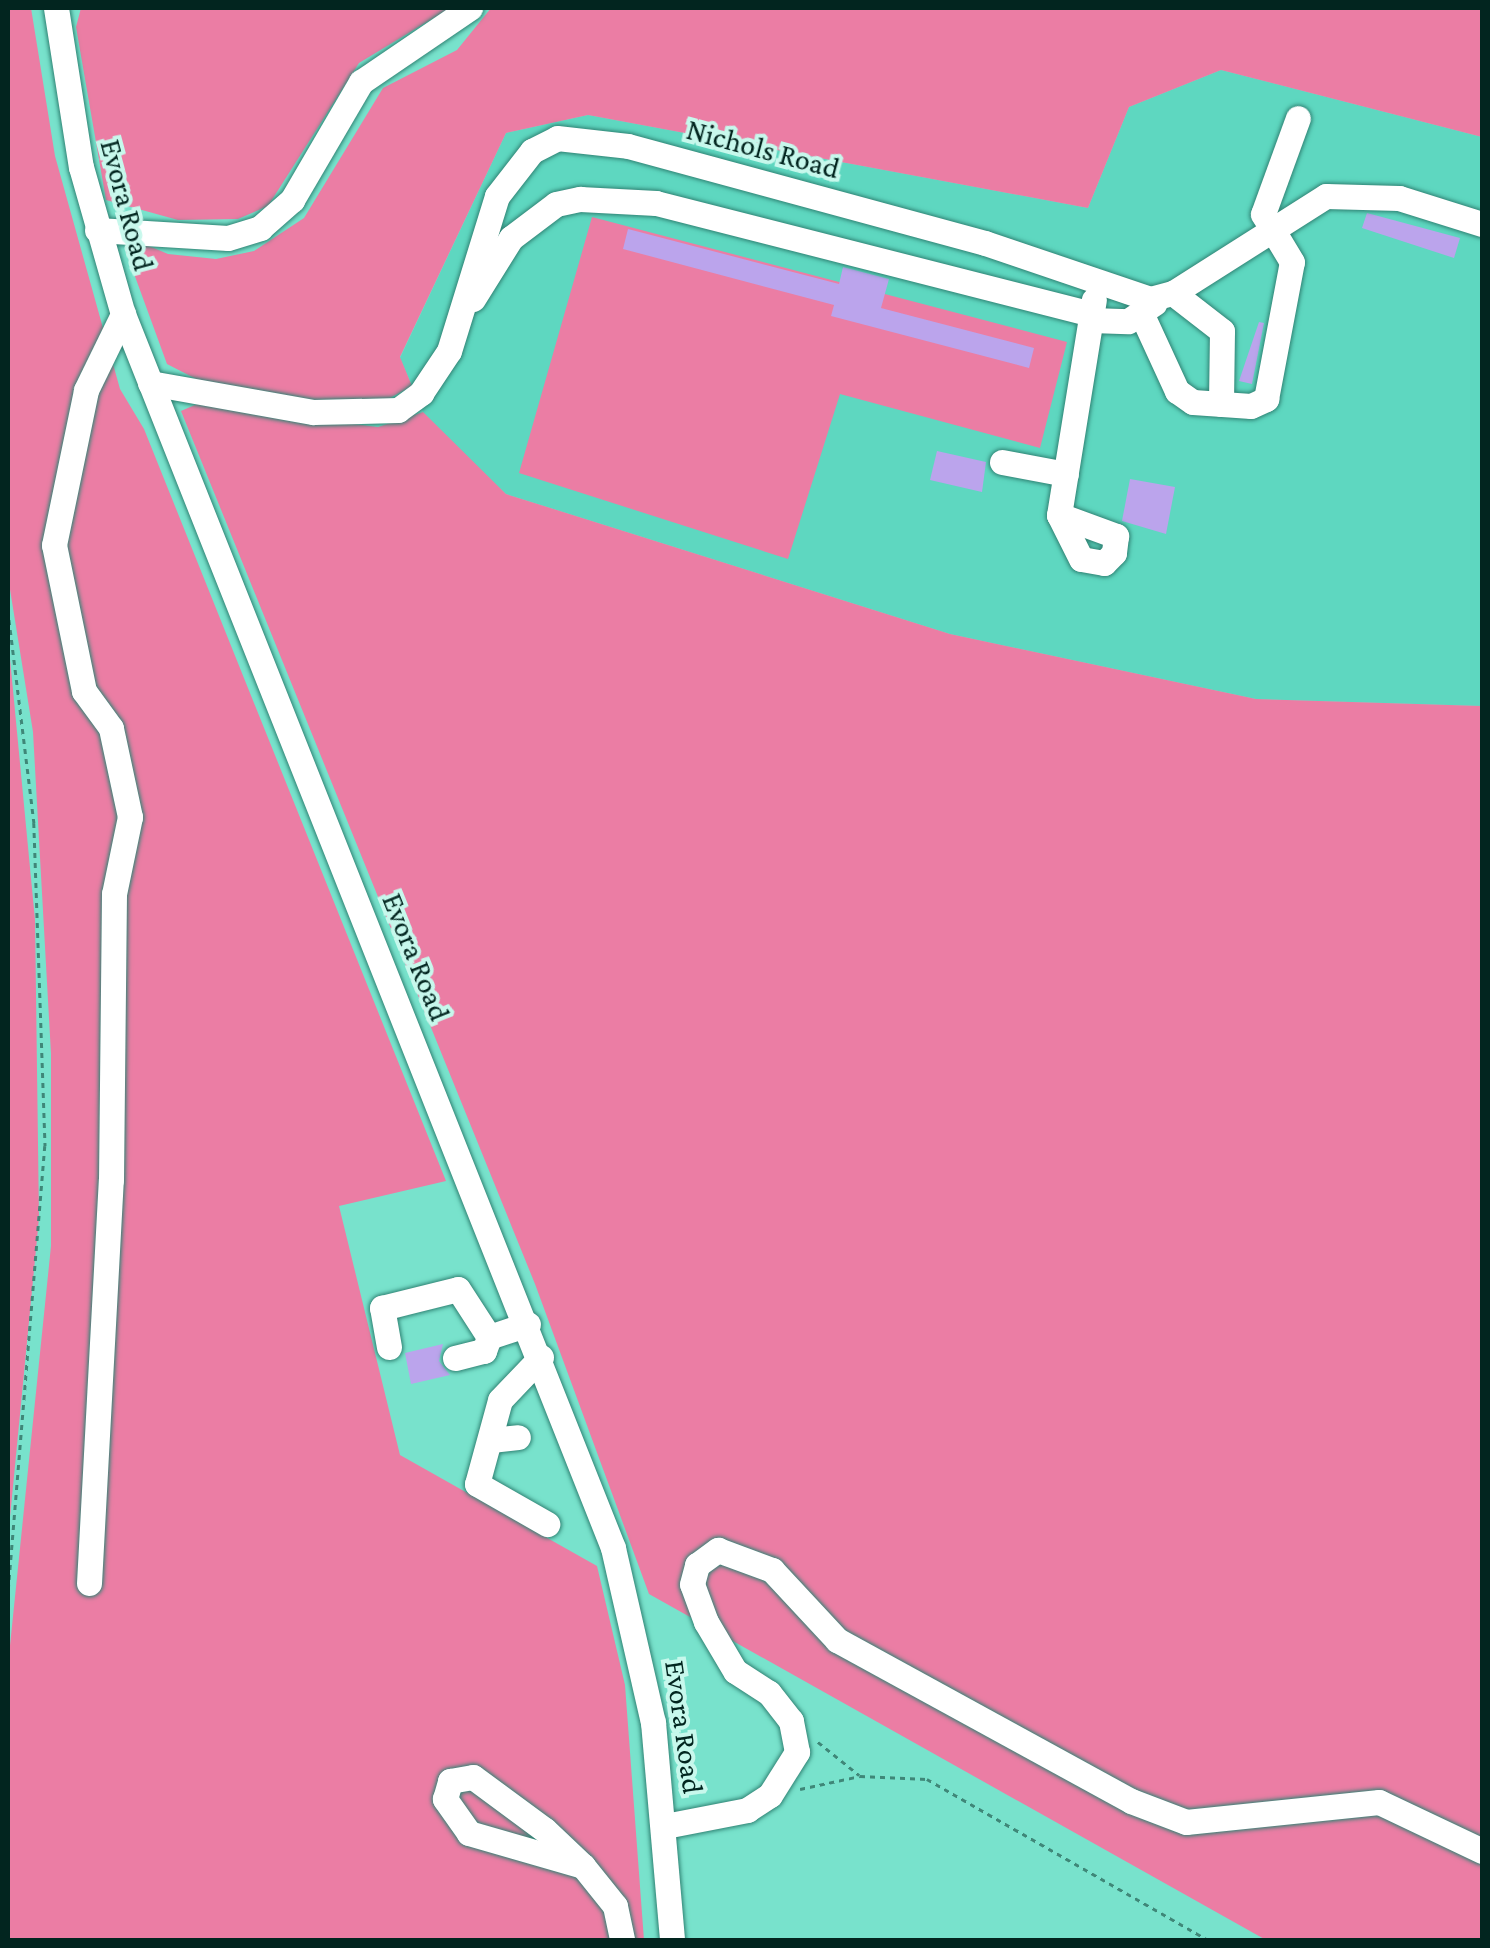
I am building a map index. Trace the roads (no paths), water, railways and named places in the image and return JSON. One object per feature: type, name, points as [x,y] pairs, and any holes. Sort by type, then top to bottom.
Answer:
[{"type":"street","name":"Evora Road","points":[[56,8],[97,230],[123,314],[541,1356],[623,1580],[665,1826],[672,1940]]},
{"type":"street","points":[[97,230],[228,238],[260,228],[292,200],[361,82],[470,8]]},
{"type":"street","points":[[1158,302],[1177,390],[1193,402],[1252,406],[1266,398],[1292,262],[1266,228],[1265,204],[1298,118]]},
{"type":"street","name":"Nichols Road","points":[[150,383],[374,416],[421,393],[449,351],[497,196],[532,150],[557,138],[628,146],[966,238],[1097,285],[1158,302]]},
{"type":"street","points":[[460,314],[511,238],[556,204],[580,199],[656,203],[1092,317],[1158,302],[1266,228],[1326,196],[1362,192],[1482,224]]},
{"type":"street","points":[[1059,515],[1097,285]]},
{"type":"street","points":[[1158,302],[1222,331],[1221,404]]},
{"type":"street","points":[[88,1583],[112,1180],[114,894],[130,817],[111,728],[84,692],[54,545],[86,390],[123,314]]},
{"type":"street","points":[[1002,462],[1066,474]]},
{"type":"street","points":[[389,1347],[382,1308],[458,1289],[489,1337]]},
{"type":"street","points":[[489,1337],[528,1324]]},
{"type":"street","points":[[454,1358],[484,1352],[489,1337]]},
{"type":"street","points":[[541,1356],[500,1400],[477,1484],[547,1524]]},
{"type":"street","points":[[491,1440],[518,1438]]},
{"type":"street","points":[[665,1826],[747,1810],[770,1796],[797,1752],[791,1721],[735,1672],[706,1622],[692,1584],[697,1565],[718,1550],[772,1570],[837,1640],[1168,1815],[1228,1822],[1379,1802],[1482,1851]]},
{"type":"street","points":[[583,1866],[469,1832],[445,1798],[450,1781],[473,1777],[583,1866],[615,1906],[622,1940]]}]
